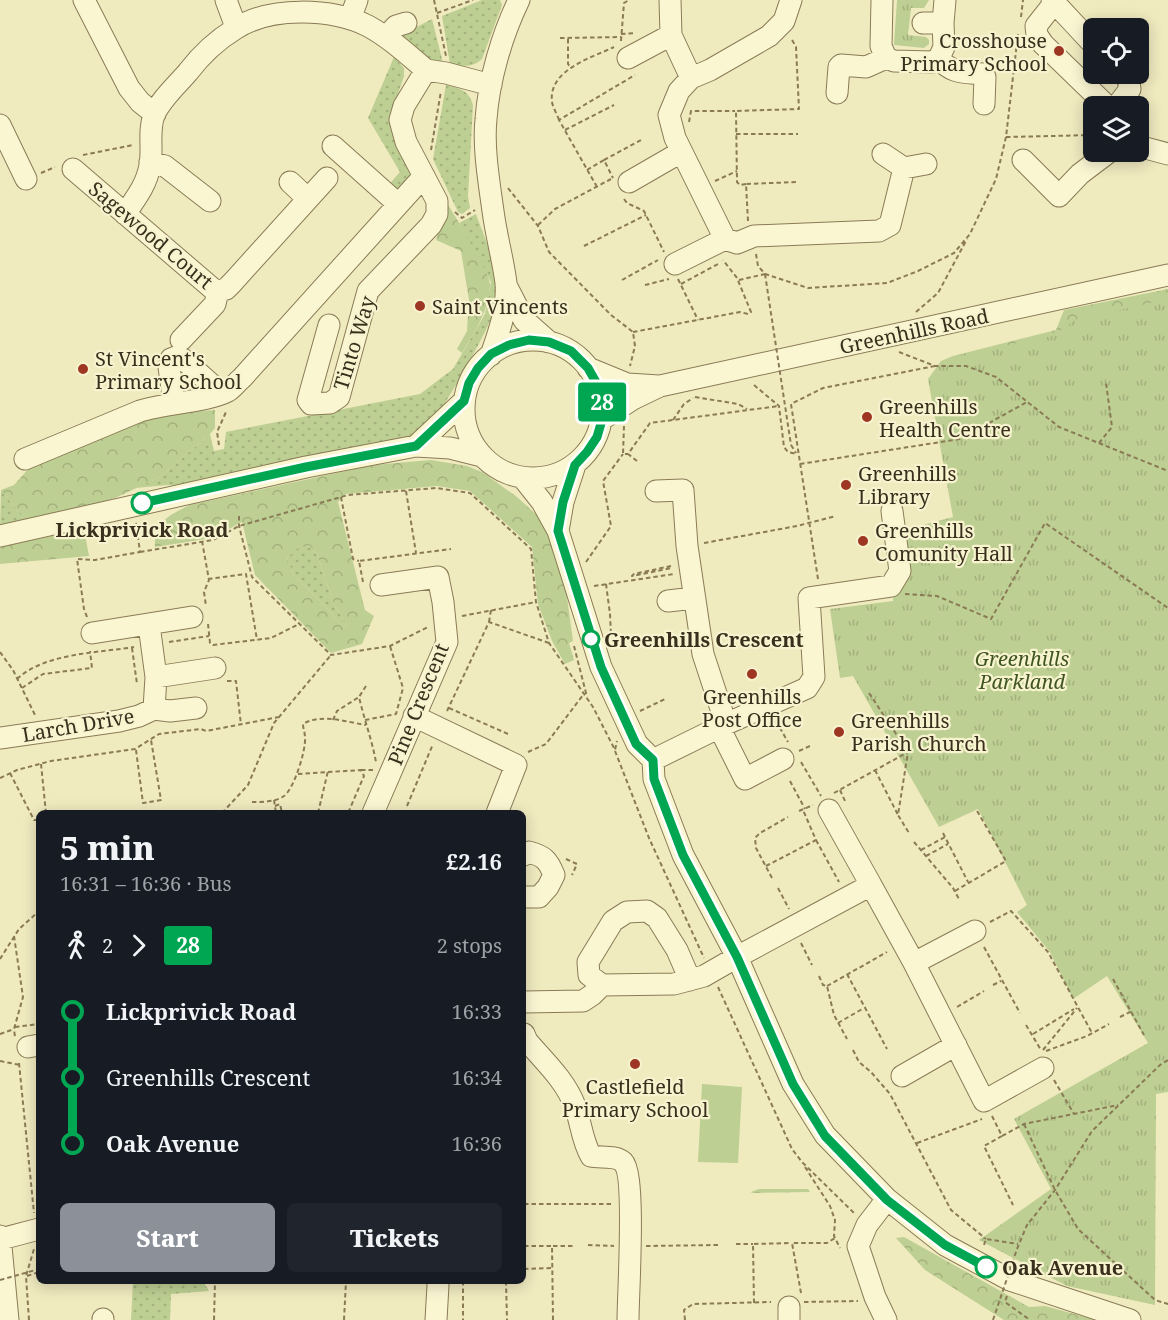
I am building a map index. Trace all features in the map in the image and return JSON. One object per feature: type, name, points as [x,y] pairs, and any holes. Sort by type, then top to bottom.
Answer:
[{"type":"street","points":[[84,0],[129,88],[140,102],[155,114]]},
{"type":"street","points":[[226,0],[236,27]]},
{"type":"street","points":[[491,354],[502,326],[506,285],[492,207],[486,120],[491,85],[509,21],[519,0]]},
{"type":"street","points":[[670,0],[671,35],[691,78]]},
{"type":"street","points":[[720,248],[700,188],[675,138],[669,115],[679,91],[691,78],[710,70],[769,36],[787,16],[791,0]]},
{"type":"street","points":[[882,0],[881,46],[886,58]]},
{"type":"street","points":[[837,93],[841,65],[866,67],[886,58],[894,61],[932,62],[939,58],[944,48],[933,23],[945,0]]},
{"type":"street","points":[[1083,33],[1053,1],[1036,26],[1037,35],[1043,44],[1097,96]]},
{"type":"street","points":[[125,213],[145,184],[150,162],[151,127],[155,114],[200,57],[236,27],[255,19],[294,12],[317,13],[354,9],[426,70],[491,85]]},
{"type":"street","points":[[386,37],[396,26],[406,23]]},
{"type":"street","points":[[628,58],[671,35]]},
{"type":"street","points":[[939,58],[947,68],[952,70],[983,74],[985,77],[984,104]]},
{"type":"street","name":"Tinto Way","points":[[329,326],[308,400],[311,404],[330,403],[339,397],[368,291],[431,225],[437,214],[437,201],[405,142],[400,120],[404,106],[426,70]]},
{"type":"street","points":[[0,125],[6,153],[26,179]]},
{"type":"street","points":[[333,146],[398,204]]},
{"type":"street","points":[[1149,149],[1168,154]]},
{"type":"street","points":[[621,185],[681,152]]},
{"type":"street","points":[[883,154],[904,168],[926,164]]},
{"type":"street","points":[[1023,160],[1053,202],[1080,174],[1096,162]]},
{"type":"street","points":[[150,162],[165,166],[210,201]]},
{"type":"street","points":[[678,275],[720,248],[752,237],[879,231],[886,228],[890,225],[904,168]]},
{"type":"street","name":"Sagewood Court","points":[[73,170],[218,291],[226,289],[232,283],[327,178]]},
{"type":"street","points":[[25,459],[154,407],[228,390],[242,378],[424,176]]},
{"type":"street","points":[[290,182],[308,199]]},
{"type":"street","name":"Greenhills Road","points":[[588,368],[626,394],[1168,275]]},
{"type":"street","points":[[506,285],[524,320],[549,342]]},
{"type":"street","points":[[181,340],[215,304],[218,291]]},
{"type":"street","points":[[575,465],[559,474],[523,478],[501,471],[482,456],[471,439],[465,421],[464,401],[469,383],[478,368],[491,354],[509,345],[529,340],[549,342],[571,351],[588,368],[597,384],[602,402],[602,420]]},
{"type":"street","points":[[174,403],[169,367],[171,359],[176,357],[183,359],[221,393]]},
{"type":"street","points":[[558,531],[563,502],[575,465],[592,444],[602,420],[626,394]]},
{"type":"street","points":[[416,446],[464,401]]},
{"type":"street","points":[[0,536],[306,467],[416,446],[450,448],[482,456]]},
{"type":"street","points":[[523,478],[542,502],[583,583],[601,667],[636,744],[653,760],[654,779],[683,855],[737,957],[793,1084],[825,1136],[887,1200],[945,1245],[1010,1280],[1130,1320]]},
{"type":"street","points":[[656,491],[683,490],[684,555],[703,654],[722,726],[745,779],[783,759]]},
{"type":"street","points":[[653,760],[807,688],[814,677],[809,598],[891,586],[900,571],[892,511]]},
{"type":"street","name":"Pine Crescent","points":[[373,587],[437,572],[447,642],[374,810]]},
{"type":"street","points":[[668,601],[694,598]]},
{"type":"street","points":[[91,643],[144,639],[192,617]]},
{"type":"street","name":"Larch Drive","points":[[144,639],[156,678],[154,709]]},
{"type":"street","points":[[156,678],[215,668]]},
{"type":"street","name":"Larch Drive","points":[[0,738],[119,721],[154,709],[170,711],[196,708]]},
{"type":"street","points":[[414,716],[516,765],[498,810]]},
{"type":"street","points":[[830,802],[987,1108],[1042,1068]]},
{"type":"street","points":[[526,854],[529,852],[542,855],[549,862],[554,875],[548,887],[539,897],[526,897]]},
{"type":"street","points":[[690,980],[677,950],[657,918],[647,911],[627,912],[614,921],[588,962],[589,975],[602,985],[674,984],[690,980],[712,972],[871,885]]},
{"type":"street","points":[[909,954],[975,931]]},
{"type":"street","points":[[526,1002],[583,1001],[602,985]]},
{"type":"street","points":[[526,1039],[563,1082],[575,1105],[591,1156],[618,1158],[624,1162],[628,1170],[630,1202],[628,1320]]},
{"type":"street","points":[[902,1076],[956,1045]]},
{"type":"street","points":[[886,1320],[875,1297],[858,1246],[867,1226],[887,1200]]},
{"type":"street","points":[[8,1320],[1,1237],[36,1234]]},
{"type":"street","points":[[436,1320],[438,1285]]},
{"type":"path","points":[[437,13],[473,0]]},
{"type":"path","points":[[620,0],[624,3]]},
{"type":"path","points":[[624,3],[629,0]]},
{"type":"path","points":[[1020,21],[1023,0]]},
{"type":"path","points":[[597,187],[559,120],[552,104],[553,87],[571,68],[622,43],[624,3]]},
{"type":"path","points":[[688,126],[692,111],[799,109],[796,47],[783,22]]},
{"type":"path","points":[[910,316],[938,294],[996,179],[1006,137],[1019,31]]},
{"type":"path","points":[[560,38],[621,37]]},
{"type":"path","points":[[568,38],[568,64],[571,68]]},
{"type":"path","points":[[559,120],[636,74],[628,58]]},
{"type":"path","points":[[565,130],[614,105]]},
{"type":"path","points":[[736,111],[737,182],[740,185],[797,182]]},
{"type":"path","points":[[736,134],[798,134]]},
{"type":"path","points":[[1006,137],[1083,135]]},
{"type":"path","points":[[587,170],[642,140]]},
{"type":"path","points":[[604,160],[621,185],[627,204],[644,211],[666,255],[621,280]]},
{"type":"path","points":[[700,188],[737,171]]},
{"type":"path","points":[[746,184],[758,266],[765,274],[791,445],[797,454]]},
{"type":"path","points":[[538,226],[555,209],[597,187],[621,185]]},
{"type":"path","points":[[508,188],[538,226],[549,252],[611,315],[633,332],[635,346],[626,394],[629,413],[624,423],[623,454],[603,481],[611,526],[583,583],[606,584],[676,573],[675,568],[632,576],[684,555],[836,516]]},
{"type":"path","points":[[452,206],[462,218],[475,210],[492,207]]},
{"type":"path","points":[[584,246],[646,215]]},
{"type":"path","points":[[738,280],[765,274],[808,288],[888,283],[954,253],[970,234]]},
{"type":"path","points":[[633,332],[752,310],[720,248],[678,275],[645,285]]},
{"type":"path","points":[[678,275],[698,320]]},
{"type":"path","points":[[871,341],[935,366]]},
{"type":"path","points":[[820,597],[791,404],[823,388],[935,366],[966,366],[996,377],[1059,427],[1168,471]]},
{"type":"path","points":[[1099,443],[1112,427],[1106,383]]},
{"type":"path","points":[[753,384],[779,406],[784,447],[788,452],[797,454]]},
{"type":"path","points":[[673,420],[684,404],[695,397],[738,404],[748,410]]},
{"type":"path","points":[[800,464],[960,439],[1027,402]]},
{"type":"path","points":[[628,454],[650,423],[779,406]]},
{"type":"path","points":[[623,454],[628,454],[638,461]]},
{"type":"path","points":[[22,688],[43,674],[92,668],[91,643],[77,559],[95,560],[213,540],[239,526],[341,497],[436,488],[471,493],[531,549],[536,602],[549,643],[588,700],[615,750],[654,849],[788,1138],[830,1206],[835,1220],[835,1238],[844,1257]]},
{"type":"path","points":[[406,490],[416,553]]},
{"type":"path","points":[[341,497],[353,559],[359,561],[451,549]]},
{"type":"path","points":[[133,505],[140,552]]},
{"type":"path","points":[[239,516],[239,526],[252,577],[331,655]]},
{"type":"path","points":[[884,587],[896,594],[937,596],[991,619],[1045,523],[1168,609]]},
{"type":"path","points":[[202,542],[208,579],[204,591],[210,643],[213,645],[271,638],[299,624]]},
{"type":"path","points":[[359,561],[373,587]]},
{"type":"path","points":[[246,574],[257,640]]},
{"type":"path","points":[[208,579],[251,574]]},
{"type":"path","points":[[606,584],[611,644]]},
{"type":"path","points":[[225,810],[248,785],[274,723],[331,655],[390,646],[444,619],[536,602]]},
{"type":"path","points":[[407,806],[438,727],[489,622],[491,610]]},
{"type":"path","points":[[489,622],[549,643]]},
{"type":"path","points":[[17,679],[26,670],[91,643],[209,636]]},
{"type":"path","points":[[138,691],[144,639]]},
{"type":"path","points":[[364,721],[396,714],[403,688],[390,646]]},
{"type":"path","points":[[574,646],[588,700]]},
{"type":"path","points":[[0,652],[22,688],[44,732]]},
{"type":"path","points":[[215,668],[224,668],[227,682],[236,681],[241,725]]},
{"type":"path","points":[[333,720],[337,711],[359,697],[366,686]]},
{"type":"path","points":[[869,693],[908,752],[898,815]]},
{"type":"path","points":[[508,761],[546,744],[584,694]]},
{"type":"path","points":[[359,697],[364,721],[370,734],[376,770],[375,779],[382,791]]},
{"type":"path","points":[[615,750],[618,735],[615,721],[667,698]]},
{"type":"path","points":[[449,708],[508,735]]},
{"type":"path","points":[[0,778],[40,764],[135,749],[159,735],[201,729],[206,731],[279,717]]},
{"type":"path","points":[[252,802],[274,800],[285,795],[298,774],[305,738],[302,731],[303,724],[309,720],[325,717],[366,725]]},
{"type":"path","points":[[135,749],[143,803],[157,802],[160,800],[160,794],[151,740]]},
{"type":"path","points":[[830,802],[875,770],[908,752]]},
{"type":"path","points":[[40,764],[46,810]]},
{"type":"path","points":[[349,810],[364,776],[361,770]]},
{"type":"path","points":[[298,774],[376,770]]},
{"type":"path","points":[[875,770],[909,833]]},
{"type":"path","points":[[319,810],[328,771]]},
{"type":"path","points":[[10,773],[36,820]]},
{"type":"path","points":[[790,781],[816,840],[848,897]]},
{"type":"path","points":[[274,800],[276,810]]},
{"type":"path","points":[[275,806],[280,804],[281,810]]},
{"type":"path","points":[[955,891],[1006,861],[976,809]]},
{"type":"path","points":[[772,878],[756,848],[755,838],[788,818]]},
{"type":"path","points":[[943,833],[968,883]]},
{"type":"path","points":[[921,850],[945,837]]},
{"type":"path","points":[[766,866],[816,840]]},
{"type":"path","points":[[914,842],[955,891],[960,902]]},
{"type":"path","points":[[926,856],[948,844]]},
{"type":"path","points":[[778,888],[812,965]]},
{"type":"path","points":[[1020,1013],[975,931],[1011,911],[1048,952],[1092,1033]]},
{"type":"path","points":[[0,959],[19,929],[36,914]]},
{"type":"path","points":[[14,936],[22,997],[14,1028],[24,1051],[36,1220]]},
{"type":"path","points":[[827,986],[889,950],[909,954]]},
{"type":"path","points":[[847,974],[887,1049]]},
{"type":"path","points":[[819,976],[823,985],[827,986],[834,1015],[847,1039]]},
{"type":"path","points":[[1113,979],[1144,1035]]},
{"type":"path","points":[[993,985],[1002,981]]},
{"type":"path","points":[[941,1016],[984,991]]},
{"type":"path","points":[[838,1023],[864,1008]]},
{"type":"path","points":[[1077,1008],[1042,1053],[1092,1033],[1109,1023]]},
{"type":"path","points":[[1032,1035],[1077,1008]]},
{"type":"path","points":[[1120,1017],[1132,1011]]},
{"type":"path","points":[[0,1034],[14,1028],[36,1024]]},
{"type":"path","points":[[853,1050],[859,1062],[871,1072],[890,1095],[951,1210],[986,1239],[1018,1244]]},
{"type":"path","points":[[0,1061],[24,1051]]},
{"type":"path","points":[[993,1320],[1018,1244],[1027,1225],[1055,1190],[1092,1131],[1168,1060]]},
{"type":"path","points":[[1013,1205],[984,1146],[1024,1124],[1118,1105]]},
{"type":"path","points":[[916,1143],[987,1108],[1002,1136]]},
{"type":"path","points":[[1024,1124],[1055,1190],[1078,1229],[1155,1300],[1168,1304]]},
{"type":"path","points":[[802,1162],[867,1226]]},
{"type":"path","points":[[526,1204],[630,1202]]},
{"type":"path","points":[[28,1320],[26,1276],[36,1238]]},
{"type":"path","points":[[736,1244],[827,1243],[835,1238]]},
{"type":"path","points":[[982,1249],[986,1239]]},
{"type":"path","points":[[792,1243],[793,1310]]},
{"type":"path","points":[[753,1244],[754,1303]]},
{"type":"path","points":[[588,1245],[718,1245]]},
{"type":"path","points":[[526,1246],[574,1246]]},
{"type":"path","points":[[552,1246],[553,1320]]},
{"type":"path","points":[[526,1269],[553,1268]]},
{"type":"path","points":[[26,1276],[36,1272]]},
{"type":"path","points":[[0,1280],[36,1272]]},
{"type":"path","points":[[214,1320],[215,1284]]},
{"type":"path","points":[[344,1320],[345,1284]]},
{"type":"path","points":[[463,1284],[463,1320]]},
{"type":"path","points":[[506,1284],[507,1320]]},
{"type":"path","points":[[1005,1302],[1030,1320]]},
{"type":"green space","points":[[482,0],[500,0],[502,5],[482,59],[471,65],[450,64],[442,16]]},
{"type":"green space","points":[[897,0],[929,0],[924,8],[911,8],[908,35],[926,37],[929,44],[924,48],[894,45]]},
{"type":"green space","points":[[432,19],[443,63],[425,56],[401,35]]},
{"type":"green space","points":[[394,57],[404,68],[404,76],[390,118],[412,174],[403,188],[394,193],[385,189],[400,172],[368,118]]},
{"type":"green space","points":[[446,85],[466,93],[473,105],[468,196],[470,208],[462,214],[458,212],[433,159]]},
{"type":"green space","points":[[447,203],[479,258],[490,285],[484,312],[462,353],[457,349],[467,331],[469,300],[461,251],[436,240]]},
{"type":"green space","points":[[476,214],[495,266],[500,294],[490,321],[469,363],[445,404],[427,428],[402,441],[194,487],[168,485],[135,488],[160,477],[210,434],[214,451],[224,449],[226,432],[420,394],[453,369],[485,314],[491,282],[459,223]]},
{"type":"green space","points":[[1168,289],[1168,328],[953,356],[1056,330],[1064,310]]},
{"type":"green space","name":"Greenhills Parkland","points":[[1168,299],[1168,1092],[1156,1094],[1155,1305],[1067,1286],[979,1240],[1051,1189],[1014,1119],[1148,1043],[1107,976],[1073,999],[1050,952],[1017,912],[1027,905],[978,809],[939,827],[853,676],[840,678],[830,609],[893,601],[897,532],[953,517],[928,379],[941,361],[953,356],[1053,336],[1075,320]]},
{"type":"green space","points":[[215,410],[215,428],[210,434],[160,477],[115,498],[33,521],[18,511],[1,490],[14,485],[30,467],[143,418],[171,413]]},
{"type":"green space","points":[[431,460],[467,466],[482,472],[517,497],[538,516],[553,537],[566,590],[573,641],[569,643],[574,660],[565,664],[552,641],[538,604],[532,547],[470,491],[437,486],[346,494],[338,502],[365,610],[374,616],[362,644],[331,653],[255,575],[242,522],[212,538],[155,547],[155,538],[160,525],[170,516],[190,505],[373,465]],"holes":[[[309,545],[317,554],[334,604],[347,625],[344,628],[293,574],[287,558],[298,548]]]},
{"type":"green space","points":[[1,490],[18,511],[33,521],[0,531]]},
{"type":"green space","points":[[84,529],[89,556],[0,564],[0,547]]},
{"type":"green space","points":[[309,545],[317,554],[334,604],[347,625],[344,628],[293,574],[287,558],[298,547]]},
{"type":"green space","points":[[702,1084],[742,1087],[738,1163],[698,1162]]},
{"type":"green space","points":[[759,1189],[808,1189],[810,1192],[751,1192]]},
{"type":"green space","points":[[904,1237],[1029,1307],[1045,1306],[1096,1320],[1004,1320],[925,1270],[896,1238]]},
{"type":"green space","points":[[133,1284],[205,1284],[209,1291],[171,1294],[170,1320],[131,1320]]},
{"type":"bus line","name":"28","points":[[142,503],[306,467],[416,446],[464,401],[469,383],[478,368],[491,354],[509,345],[529,340],[549,342],[571,351],[588,368],[597,384],[602,402],[602,420],[597,437],[575,465],[563,502],[558,531],[601,667],[636,744],[653,760],[654,779],[683,855],[737,957],[793,1084],[825,1136],[887,1200],[945,1245],[986,1267]]},
{"type":"place","name":"Crosshouse Primary School","points":[[1059,51]]},
{"type":"place","name":"Saint Vincents","points":[[420,306]]},
{"type":"place","name":"St Vincent's Primary School","points":[[83,369]]},
{"type":"place","name":"Greenhills Health Centre","points":[[867,417]]},
{"type":"place","name":"Greenhills Library","points":[[846,485]]},
{"type":"place","name":"Lickprivick Road","points":[[142,503]]},
{"type":"place","name":"Greenhills Comunity Hall","points":[[863,541]]},
{"type":"place","name":"Greenhills Crescent","points":[[591,639]]},
{"type":"place","name":"Greenhills Post Office","points":[[752,674]]},
{"type":"place","name":"Greenhills Parish Church","points":[[839,732]]},
{"type":"place","name":"Castlefield Primary School","points":[[635,1064]]},
{"type":"place","name":"Oak Avenue","points":[[986,1267]]}]
